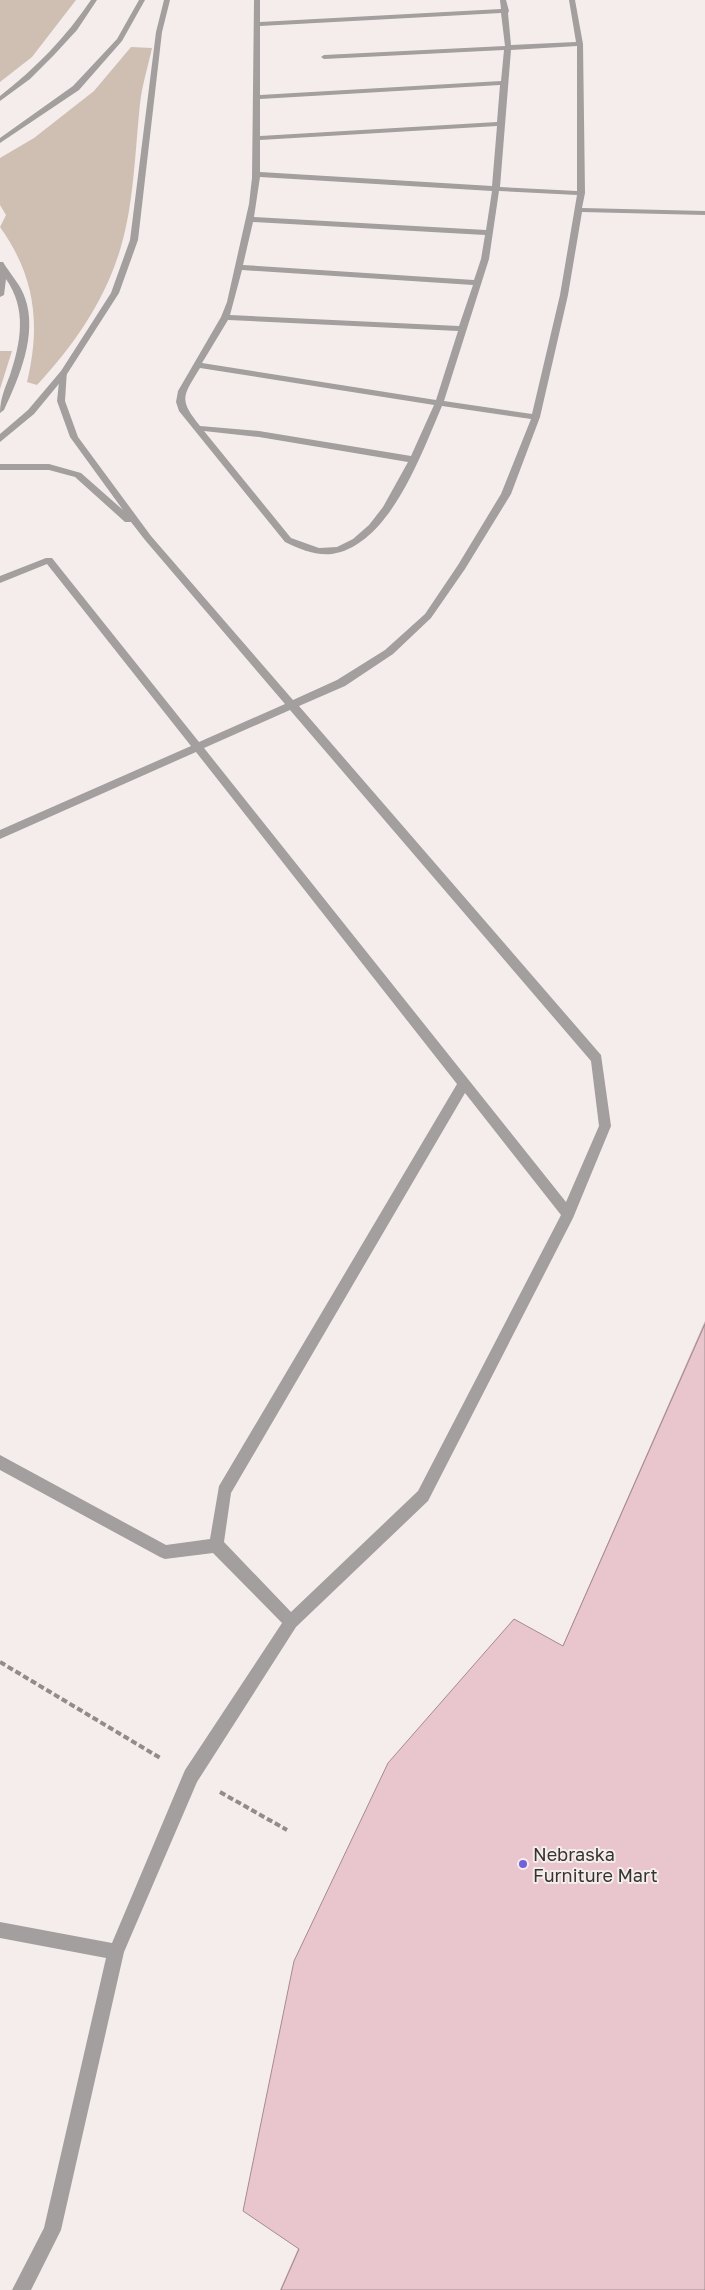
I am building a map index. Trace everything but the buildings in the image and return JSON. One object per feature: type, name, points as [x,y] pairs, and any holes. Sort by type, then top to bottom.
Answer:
[{"type":"street","points":[[0,99],[46,62],[82,18],[94,0]]},
{"type":"street","points":[[0,142],[76,88],[120,40],[142,0]]},
{"type":"street","points":[[0,439],[31,412],[64,372],[115,293],[134,240],[159,32],[167,0]]},
{"type":"street","points":[[257,0],[256,174],[250,219],[225,317],[182,391],[180,402],[183,411],[288,540],[304,548],[322,551],[340,550],[359,540],[381,516],[415,460],[439,403],[477,283],[489,233],[496,189],[508,46],[506,11],[503,0]]},
{"type":"street","points":[[0,835],[341,684],[389,652],[428,616],[462,567],[506,494],[536,417],[564,295],[581,194],[580,44],[572,0]]},
{"type":"street","points":[[256,24],[506,11]]},
{"type":"street","points":[[324,57],[508,46],[580,44]]},
{"type":"street","points":[[255,98],[504,83]]},
{"type":"street","points":[[255,138],[501,124]]},
{"type":"street","points":[[256,174],[581,194]]},
{"type":"street","points":[[579,210],[705,213]]},
{"type":"street","points":[[250,219],[489,233]]},
{"type":"street","points":[[0,295],[2,267]]},
{"type":"street","points":[[0,410],[13,383],[24,334],[22,299],[2,267]]},
{"type":"street","points":[[239,267],[477,283]]},
{"type":"street","points":[[225,317],[463,329]]},
{"type":"street","points":[[196,365],[536,417]]},
{"type":"street","points":[[21,2290],[52,2230],[116,1952],[190,1776],[291,1622],[423,1496],[568,1214],[605,1126],[598,1059],[148,538],[74,437],[61,401],[64,372]]},
{"type":"street","points":[[197,428],[259,434],[415,460]]},
{"type":"street","points":[[0,467],[49,467],[78,475],[148,538]]},
{"type":"street","points":[[0,580],[49,560],[568,1214]]},
{"type":"street","points":[[216,1545],[224,1491],[464,1083]]},
{"type":"street","points":[[0,1462],[164,1552],[216,1545]]},
{"type":"street","points":[[216,1545],[291,1622]]},
{"type":"street","points":[[0,1930],[116,1952]]},
{"type":"path","points":[[0,1662],[190,1776],[287,1830]]},
{"type":"shaded area","points":[[0,0],[76,0],[32,57],[0,82]]},
{"type":"shaded area","points":[[131,47],[152,48],[141,97],[131,196],[125,233],[113,269],[96,305],[75,338],[37,385],[27,382],[34,340],[34,320],[28,282],[12,245],[0,227],[6,215],[0,205],[0,158],[34,138],[94,91]]},
{"type":"shaded area","points":[[0,351],[12,351],[0,389]]},
{"type":"place","name":"Nebraska Furniture Mart","points":[[523,1864]]}]
